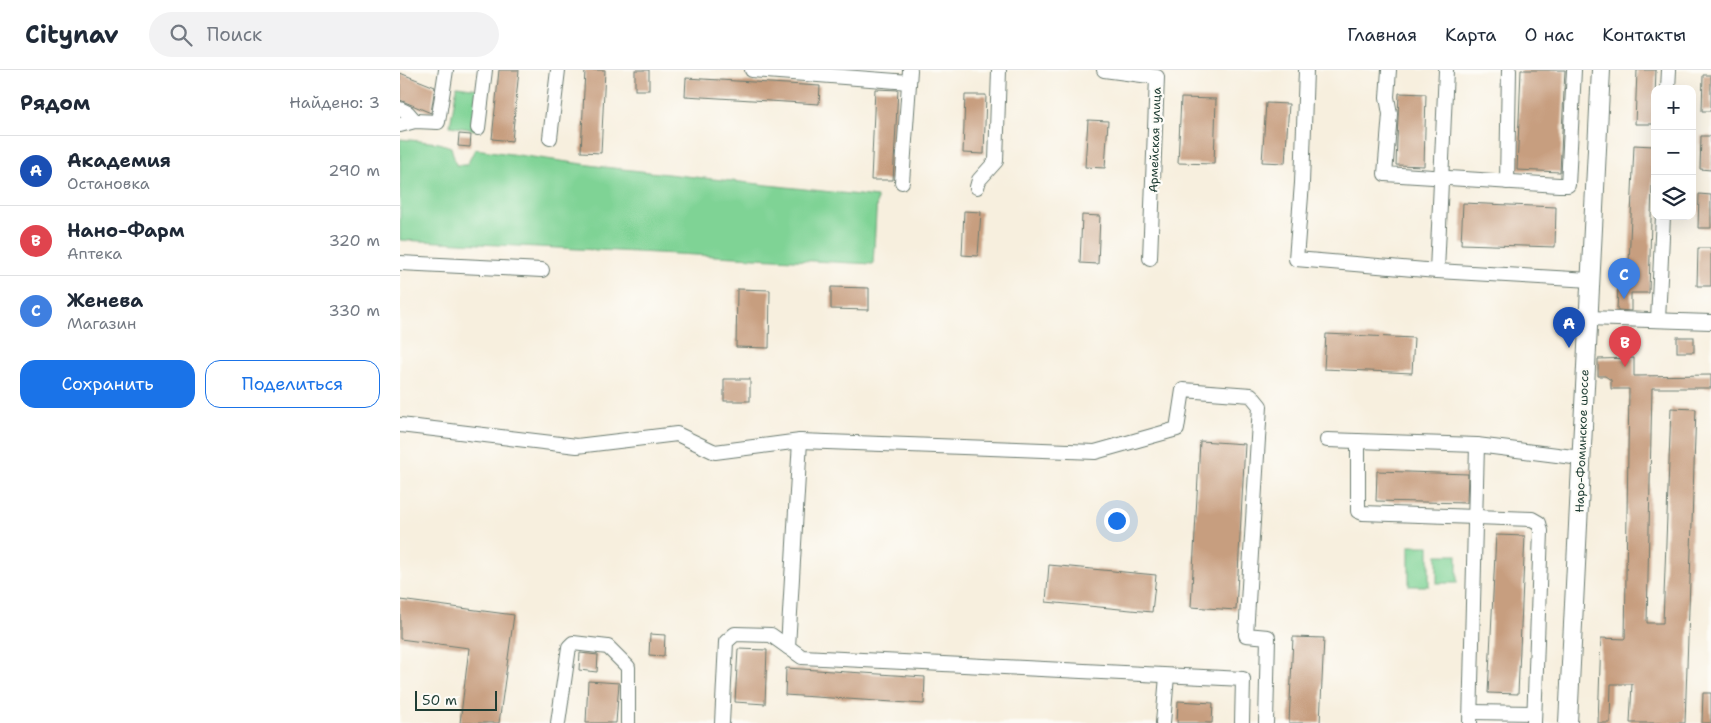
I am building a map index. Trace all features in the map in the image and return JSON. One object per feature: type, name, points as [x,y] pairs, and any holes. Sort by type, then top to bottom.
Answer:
[{"type":"main road","name":"Наро-Фоминское шоссе","points":[[1568,723],[1601,70]]},
{"type":"street","points":[[400,125],[415,121],[438,122],[446,70]]},
{"type":"street","points":[[478,128],[485,70]]},
{"type":"street","points":[[550,138],[558,70]]},
{"type":"street","points":[[752,70],[910,76],[902,182]]},
{"type":"street","points":[[977,187],[979,180],[996,161],[999,70]]},
{"type":"street","name":"Армейская улица","points":[[1104,70],[1157,77],[1150,258]]},
{"type":"street","points":[[1306,70],[1302,183],[1296,259],[1437,271],[1590,280]]},
{"type":"street","points":[[1389,70],[1388,97],[1390,114],[1385,174],[1568,185],[1574,70]]},
{"type":"street","points":[[1437,271],[1446,70]]},
{"type":"street","points":[[1507,182],[1510,70]]},
{"type":"street","points":[[1668,85],[1669,70]]},
{"type":"street","points":[[400,109],[408,113],[415,121]]},
{"type":"street","points":[[1658,320],[1663,220]]},
{"type":"street","points":[[400,263],[542,270]]},
{"type":"street","points":[[1587,318],[1711,322]]},
{"type":"street","points":[[400,425],[577,446],[676,434],[715,452],[800,441],[1095,452],[1177,429],[1183,390],[1251,395],[1260,406],[1246,635],[1268,637],[1266,723]]},
{"type":"street","points":[[1327,440],[1477,445],[1581,458]]},
{"type":"street","points":[[788,647],[800,441]]},
{"type":"street","points":[[1358,441],[1358,511],[1363,513],[1475,517],[1532,519],[1539,523],[1541,531],[1534,718],[1470,718],[1475,517],[1477,445]]},
{"type":"street","points":[[722,723],[726,642],[735,634],[771,635],[802,657],[1243,679],[1242,723]]},
{"type":"street","points":[[558,723],[569,647],[573,642],[608,647],[628,667],[628,723]]},
{"type":"street","points":[[1163,723],[1167,676]]},
{"type":"green space","points":[[457,86],[479,89],[476,130],[450,126]]},
{"type":"green space","points":[[400,139],[439,143],[451,147],[456,165],[467,165],[475,149],[604,167],[877,197],[873,264],[400,240]]},
{"type":"green space","points":[[1409,546],[1429,546],[1429,586],[1409,586]]},
{"type":"green space","points":[[1437,555],[1457,555],[1457,583],[1437,583]]},
{"type":"building","points":[[499,70],[519,70],[512,141],[492,139]]},
{"type":"building","points":[[585,70],[605,70],[601,153],[581,152]]},
{"type":"building","points":[[635,70],[649,70],[649,90],[635,90]]},
{"type":"building","points":[[1521,70],[1565,70],[1560,172],[1517,170]]},
{"type":"building","points":[[1637,70],[1656,70],[1655,85],[1651,85],[1651,124],[1635,124]]},
{"type":"building","points":[[400,73],[435,87],[431,113],[400,100]]},
{"type":"building","points":[[1703,75],[1711,75],[1711,111],[1702,111]]},
{"type":"building","points":[[686,78],[820,86],[819,104],[685,96]]},
{"type":"building","points":[[875,89],[898,90],[893,180],[871,180]]},
{"type":"building","points":[[1399,93],[1426,94],[1424,166],[1396,165]]},
{"type":"building","points":[[965,95],[986,95],[984,154],[963,153]]},
{"type":"building","points":[[1181,98],[1216,99],[1214,164],[1178,163]]},
{"type":"building","points":[[1266,103],[1289,104],[1285,163],[1262,162]]},
{"type":"building","points":[[1088,120],[1108,121],[1105,168],[1085,167]]},
{"type":"building","points":[[459,134],[471,135],[470,147],[458,146]]},
{"type":"building","points":[[1701,136],[1711,136],[1711,170],[1700,169]]},
{"type":"building","points":[[1634,145],[1651,146],[1649,293],[1631,293],[1631,311],[1617,310],[1618,287],[1628,288]]},
{"type":"building","points":[[1699,194],[1711,195],[1711,228],[1698,228]]},
{"type":"building","points":[[1463,203],[1556,207],[1555,247],[1461,244]]},
{"type":"building","points":[[964,211],[981,212],[978,256],[962,255]]},
{"type":"building","points":[[1082,215],[1100,216],[1098,264],[1080,263]]},
{"type":"building","points":[[1698,248],[1711,248],[1711,286],[1697,286]]},
{"type":"building","points":[[831,287],[869,288],[869,310],[831,309]]},
{"type":"building","points":[[737,289],[770,290],[769,348],[736,347]]},
{"type":"building","points":[[1326,334],[1414,338],[1412,373],[1324,369]]},
{"type":"building","points":[[1677,337],[1694,337],[1694,352],[1677,352]]},
{"type":"building","points":[[1634,358],[1634,376],[1711,375],[1711,388],[1652,388],[1647,623],[1663,623],[1671,408],[1696,409],[1685,723],[1630,723],[1632,684],[1611,684],[1610,723],[1598,723],[1601,638],[1625,639],[1629,389],[1611,389],[1611,380],[1605,376],[1598,376],[1598,359]]},
{"type":"building","points":[[724,379],[750,379],[750,401],[724,401]]},
{"type":"building","points":[[1200,441],[1245,444],[1236,610],[1191,607]]},
{"type":"building","points":[[1377,471],[1468,474],[1467,503],[1376,501]]},
{"type":"building","points":[[1496,535],[1525,536],[1518,694],[1488,693]]},
{"type":"building","points":[[1049,565],[1156,575],[1152,612],[1046,602]]},
{"type":"building","points":[[400,600],[514,615],[499,723],[460,723],[469,648],[400,639]]},
{"type":"building","points":[[650,634],[665,635],[664,656],[649,655]]},
{"type":"building","points":[[1293,637],[1324,638],[1320,723],[1289,723]]},
{"type":"building","points":[[738,649],[767,650],[765,704],[735,702]]},
{"type":"building","points":[[580,653],[598,655],[597,672],[579,670]]},
{"type":"building","points":[[786,668],[925,677],[924,704],[785,695]]},
{"type":"building","points":[[588,681],[619,683],[616,723],[586,723]]},
{"type":"building","points":[[1703,693],[1711,693],[1711,723],[1702,723]]},
{"type":"building","points":[[1178,701],[1213,703],[1212,723],[1177,723]]},
{"type":"place","name":"Женева","points":[[1624,299]]},
{"type":"place","name":"Академия","points":[[1569,348]]},
{"type":"place","name":"Нано-Фарм","points":[[1625,367]]}]
